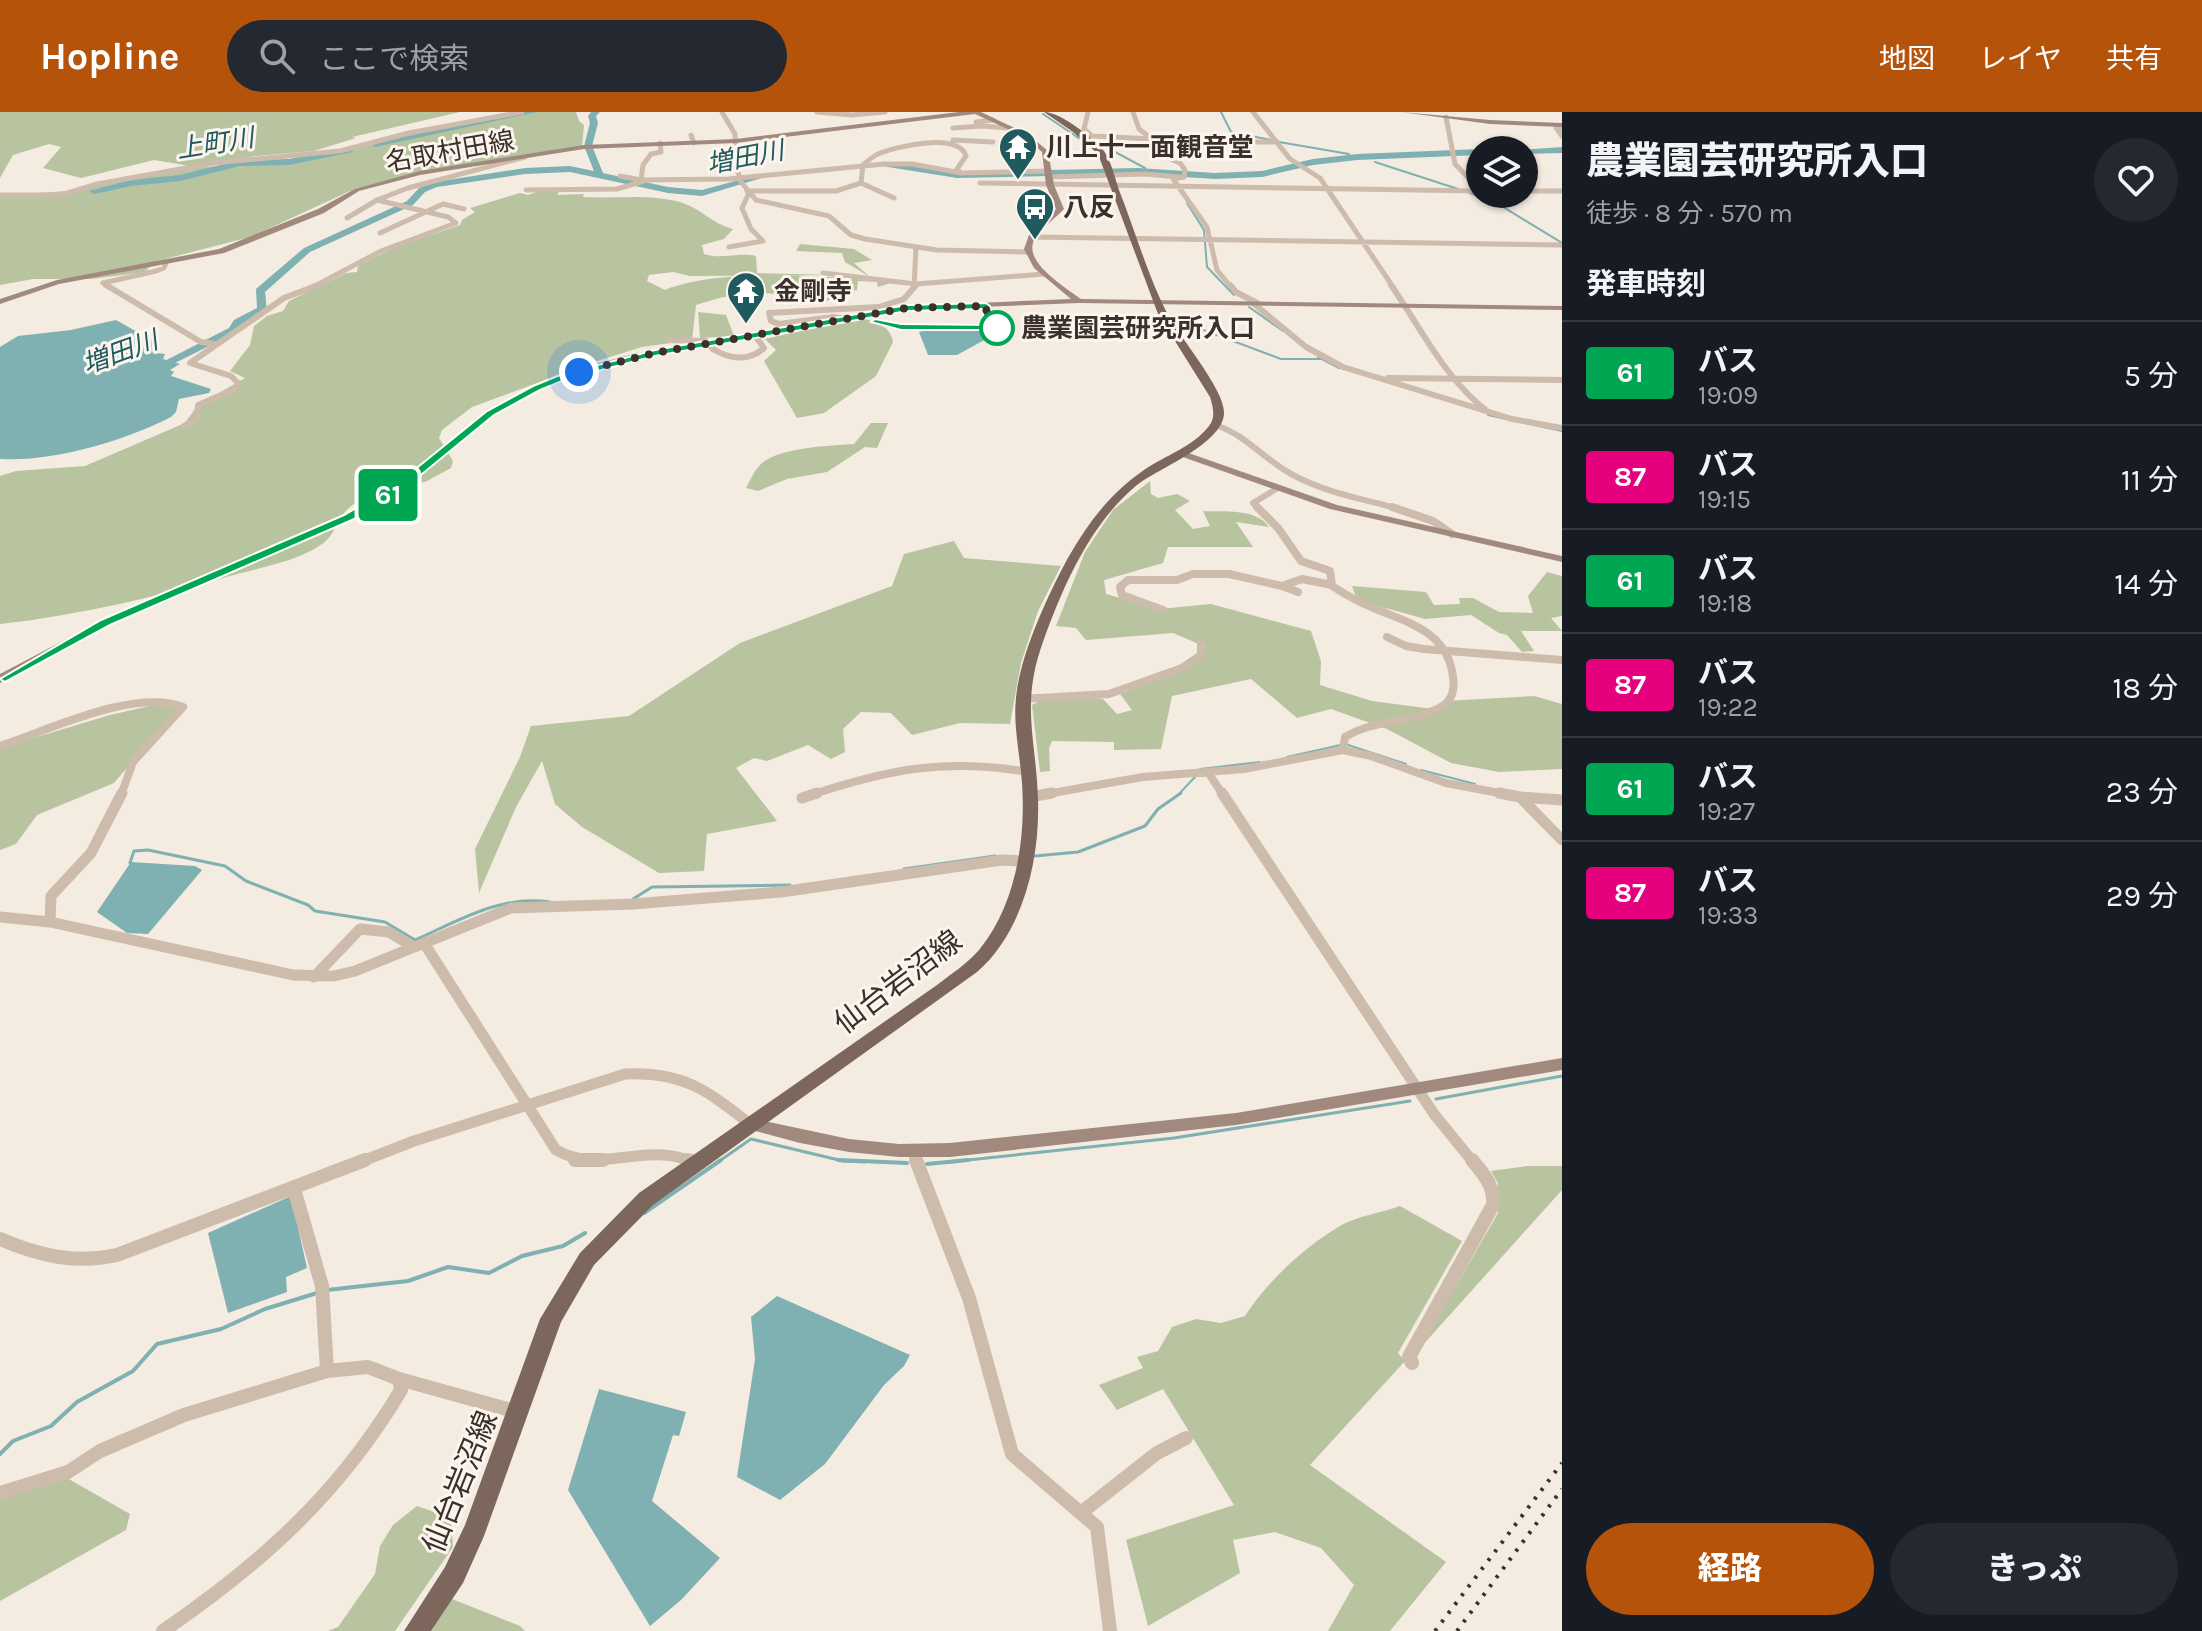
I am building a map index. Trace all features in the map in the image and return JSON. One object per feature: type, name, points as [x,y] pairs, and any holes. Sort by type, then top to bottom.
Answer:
[{"type":"main road","points":[[1048,112],[1094,145],[1111,176],[1157,302],[1217,401],[1219,409],[1215,425]]},
{"type":"main road","name":"仙台岩沼線","points":[[416,1631],[460,1563],[491,1492],[551,1319],[587,1259],[630,1214],[695,1163],[943,989],[985,954],[1007,921],[1017,896],[1030,797],[1022,699],[1026,672],[1038,634],[1082,539],[1108,507],[1132,485],[1215,425]]},
{"type":"street","points":[[507,116],[522,112]]},
{"type":"street","points":[[0,195],[61,195],[97,184],[236,159],[340,151],[409,133],[528,112]]},
{"type":"street","points":[[722,112],[736,141],[740,179],[756,200],[835,219],[856,237],[916,248],[1027,252]]},
{"type":"street","points":[[817,112],[852,115],[885,112]]},
{"type":"street","points":[[975,112],[1041,145],[1048,156],[1049,176],[1060,209],[1032,237],[1027,252]]},
{"type":"street","name":"名取村田線","points":[[0,302],[57,282],[235,246],[328,207],[357,190],[434,170],[590,147],[692,139],[736,141],[975,112]]},
{"type":"street","points":[[1084,129],[1088,112]]},
{"type":"street","points":[[1133,112],[1136,125],[1154,141],[1161,155],[1180,163],[1184,175]]},
{"type":"street","points":[[1253,112],[1296,163],[1316,173],[1454,378],[1487,411]]},
{"type":"street","points":[[1404,112],[1562,127]]},
{"type":"street","points":[[949,114],[953,128],[952,141]]},
{"type":"street","points":[[1446,118],[1455,164],[1466,175]]},
{"type":"street","points":[[953,128],[993,120]]},
{"type":"street","points":[[975,123],[1010,128]]},
{"type":"street","points":[[1069,126],[1105,138],[1277,141]]},
{"type":"street","points":[[1562,127],[1556,128],[1562,136]]},
{"type":"street","points":[[952,141],[964,150],[966,156],[957,169],[961,173]]},
{"type":"street","points":[[861,183],[864,166],[876,154],[921,143],[993,142]]},
{"type":"street","points":[[642,181],[643,165],[651,154],[660,153],[660,143]]},
{"type":"street","points":[[347,218],[377,200],[408,188],[525,157]]},
{"type":"street","points":[[839,158],[851,166]]},
{"type":"street","points":[[620,176],[642,181],[740,179],[851,166],[908,164],[961,173],[1184,175]]},
{"type":"street","points":[[1184,175],[1173,179],[1207,227],[1207,240],[1214,261],[1229,286],[1319,355],[1373,377],[1522,422],[1562,428]]},
{"type":"street","points":[[980,183],[1049,176],[1111,176],[1176,186],[1466,190]]},
{"type":"street","points":[[526,190],[599,190],[642,181]]},
{"type":"street","points":[[748,192],[836,191],[861,183],[894,198]]},
{"type":"street","points":[[1538,191],[1562,191]]},
{"type":"street","points":[[729,247],[763,241],[751,229],[742,208],[748,192]]},
{"type":"street","points":[[184,426],[197,419],[198,405],[233,390],[239,384],[231,376],[190,363],[213,344],[284,298],[340,275],[381,251],[456,223],[452,218],[377,200]]},
{"type":"street","points":[[380,233],[424,211],[458,200]]},
{"type":"street","points":[[443,204],[464,209]]},
{"type":"street","points":[[1032,237],[1562,245]]},
{"type":"street","points":[[850,319],[833,317],[779,324],[771,321],[769,313],[806,313],[903,300],[916,284],[916,248]]},
{"type":"street","points":[[1027,252],[1044,274],[1079,301]]},
{"type":"street","points":[[163,262],[166,263],[164,268],[156,271],[103,283],[201,342],[213,344]]},
{"type":"street","points":[[823,273],[916,284],[1044,274]]},
{"type":"street","points":[[0,679],[105,623],[348,518],[401,486],[491,413],[537,388],[634,357],[917,307],[1079,301],[1562,308]]},
{"type":"street","points":[[875,322],[901,327],[1002,328],[987,316],[986,306]]},
{"type":"street","points":[[668,340],[706,341],[713,349],[730,356],[752,357],[764,348],[756,337]]},
{"type":"street","points":[[1373,377],[1562,380]]},
{"type":"street","points":[[1215,425],[1242,433],[1277,465],[1301,480],[1425,519],[1447,528],[1452,534]]},
{"type":"street","points":[[1180,453],[1334,507],[1562,559]]},
{"type":"street","points":[[1276,489],[1253,503],[1270,519],[1301,561],[1331,572],[1332,585]]},
{"type":"street","points":[[1163,610],[1128,599],[1122,595],[1120,587],[1128,580],[1177,580],[1193,574],[1229,574],[1298,592]]},
{"type":"street","points":[[1030,797],[1143,777],[1244,769],[1342,746],[1363,725],[1416,715],[1444,706],[1452,697],[1455,688],[1453,667],[1447,649],[1435,634],[1361,603],[1332,585],[1302,579],[1282,586]]},
{"type":"street","points":[[1387,637],[1406,646],[1562,660]]},
{"type":"street","points":[[1022,699],[1109,694],[1182,668],[1201,655],[1201,643]]},
{"type":"street","points":[[0,746],[60,723],[143,703],[171,700],[183,707],[133,762],[125,789],[91,853],[51,896],[50,922]]},
{"type":"street","points":[[1342,746],[1446,783],[1520,797],[1562,800]]},
{"type":"street","points":[[802,798],[858,781],[936,765],[963,764],[1028,772]]},
{"type":"street","points":[[1208,772],[1417,1089],[1486,1177],[1494,1195],[1493,1205],[1471,1248],[1409,1357],[1412,1363]]},
{"type":"street","points":[[1520,797],[1562,840]]},
{"type":"street","points":[[0,917],[50,922],[314,977],[355,971],[511,908],[600,906],[781,892],[1002,860],[1023,861]]},
{"type":"street","points":[[314,977],[360,929],[380,927],[419,945],[556,1150],[576,1161],[656,1151],[677,1153],[695,1163]]},
{"type":"street","points":[[0,1239],[27,1252],[56,1260],[104,1259],[159,1241],[414,1141],[625,1074],[651,1071],[677,1075],[700,1085],[750,1124],[841,1147],[913,1152],[1191,1125],[1562,1064]]},
{"type":"street","points":[[913,1152],[969,1298],[1012,1454],[1035,1477],[1097,1527],[1110,1631]]},
{"type":"street","points":[[294,1189],[322,1286],[327,1371]]},
{"type":"street","points":[[0,1493],[68,1472],[100,1451],[158,1425],[327,1371],[368,1367],[399,1379],[518,1412]]},
{"type":"street","points":[[163,1631],[252,1567],[312,1513],[356,1464],[381,1428],[401,1390],[399,1379]]},
{"type":"street","points":[[1082,1512],[1157,1453],[1186,1438]]},
{"type":"green space","points":[[0,112],[460,112],[352,137],[356,138],[314,151],[190,166],[154,160],[81,178],[43,168],[61,147],[49,144],[13,155],[0,178]]},
{"type":"green space","points":[[536,112],[576,112],[584,125],[582,147],[425,171],[382,182],[348,192],[250,237],[157,261],[144,272],[92,279],[33,279],[0,285],[0,196],[66,191],[194,168],[291,161],[410,134]]},
{"type":"green space","points":[[546,189],[559,192],[557,195],[646,197],[683,203],[733,229],[724,239],[702,245],[704,254],[756,256],[757,273],[833,275],[781,275],[891,283],[878,287],[877,282],[858,281],[857,290],[838,293],[822,305],[815,304],[814,299],[755,293],[696,305],[692,340],[642,347],[472,407],[442,430],[439,438],[453,461],[451,468],[427,481],[349,507],[327,540],[313,550],[272,565],[182,589],[61,615],[0,624],[0,476],[16,471],[85,466],[185,423],[198,405],[245,378],[230,371],[250,345],[254,326],[267,316],[283,311],[289,301],[346,273],[357,272],[358,266],[393,248],[460,225],[462,220],[475,212],[470,208],[520,193],[528,195]],"holes":[[[673,272],[690,276],[767,275],[714,278],[665,290],[647,281],[649,275]]]},
{"type":"green space","points":[[800,244],[854,249],[872,260],[854,263],[870,277],[845,262],[842,253],[796,251]]},
{"type":"green space","points":[[698,312],[726,315],[734,336],[700,338]]},
{"type":"green space","points":[[863,317],[886,328],[893,342],[876,376],[824,413],[797,418],[764,361],[776,350],[765,339]]},
{"type":"green space","points":[[871,423],[888,423],[877,448],[865,447],[827,472],[787,479],[758,491],[746,488],[758,467],[768,459],[804,448],[854,444]]},
{"type":"green space","points":[[1150,481],[1151,494],[1158,498],[1177,494],[1190,501],[1175,510],[1193,529],[1210,526],[1203,511],[1248,514],[1269,527],[1236,522],[1253,547],[1168,547],[1163,563],[1104,580],[1106,594],[1159,609],[1211,604],[1311,631],[1321,661],[1320,685],[1372,701],[1433,709],[1445,701],[1534,696],[1562,704],[1562,769],[1499,772],[1451,763],[1387,729],[1331,709],[1297,718],[1251,679],[1172,696],[1161,749],[1114,750],[1114,742],[1052,741],[1049,748],[1050,771],[1040,772],[1032,705],[1049,698],[1076,696],[1103,699],[1117,714],[1132,710],[1120,694],[1184,668],[1206,647],[1173,633],[1086,640],[1076,628],[1056,626],[1085,552],[1113,510]]},
{"type":"green space","points":[[954,541],[964,558],[1061,566],[1038,611],[1021,663],[1010,724],[960,723],[912,735],[891,713],[861,712],[843,729],[845,752],[831,759],[808,745],[767,761],[754,758],[736,768],[777,821],[707,834],[704,871],[659,873],[582,827],[555,804],[542,761],[516,807],[479,893],[475,849],[520,757],[531,726],[629,716],[740,643],[892,586],[904,554]]},
{"type":"green space","points":[[1547,572],[1562,576],[1562,616],[1551,618],[1562,631],[1521,631],[1534,651],[1522,652],[1507,635],[1471,615],[1425,619],[1357,600],[1352,586],[1426,592],[1434,605],[1460,604],[1459,598],[1473,598],[1499,612],[1533,613],[1528,596]]},
{"type":"green space","points":[[163,703],[178,708],[114,783],[37,815],[16,844],[0,850],[0,748],[110,715]]},
{"type":"green space","points":[[1527,1166],[1562,1166],[1562,1190],[1421,1347],[1498,1213],[1498,1183],[1491,1171]]},
{"type":"green space","points":[[1400,1206],[1462,1241],[1398,1353],[1405,1361],[1310,1465],[1446,1562],[1390,1631],[1328,1631],[1354,1585],[1321,1548],[1275,1532],[1233,1540],[1240,1573],[1148,1626],[1126,1540],[1234,1505],[1163,1389],[1117,1410],[1099,1385],[1143,1368],[1137,1357],[1158,1351],[1172,1327],[1196,1319],[1221,1323],[1245,1316],[1275,1278],[1326,1235],[1354,1220]]},
{"type":"green space","points":[[67,1478],[130,1514],[126,1530],[0,1601],[0,1499]]},
{"type":"green space","points":[[417,1506],[451,1518],[453,1547],[395,1631],[328,1631],[338,1627],[375,1574],[380,1546],[393,1525]]},
{"type":"green space","points":[[452,1599],[520,1626],[525,1631],[431,1631]]},
{"type":"water","points":[[116,320],[155,342],[154,345],[159,347],[157,353],[165,354],[163,359],[180,364],[170,370],[174,372],[171,376],[211,389],[209,393],[179,399],[176,412],[171,417],[110,442],[43,457],[0,459],[0,347],[18,336],[71,330]]},
{"type":"water","points":[[982,331],[988,338],[957,355],[928,355],[919,332]]},
{"type":"water","points":[[131,862],[195,866],[202,870],[148,934],[127,933],[97,912]]},
{"type":"water","points":[[291,1196],[307,1268],[286,1277],[287,1292],[228,1313],[208,1233]]},
{"type":"water","points":[[777,1296],[910,1355],[825,1464],[780,1500],[737,1477],[755,1359],[751,1317]]},
{"type":"water","points":[[599,1389],[686,1412],[679,1436],[673,1435],[652,1501],[720,1558],[681,1600],[650,1626],[568,1490]]},
{"type":"waterway","name":"上町川","points":[[375,144],[533,112]]},
{"type":"waterway","name":"上町川","points":[[596,112],[592,116],[594,123],[588,146],[599,174]]},
{"type":"waterway","points":[[1221,112],[1231,132],[1271,140]]},
{"type":"waterway","points":[[1043,114],[1083,141]]},
{"type":"waterway","points":[[1279,142],[1349,154]]},
{"type":"waterway","points":[[1102,145],[1145,168]]},
{"type":"waterway","name":"上町川","points":[[94,191],[180,178],[240,163],[289,162],[350,150]]},
{"type":"waterway","name":"増田川","points":[[1538,151],[1562,150]]},
{"type":"waterway","name":"増田川","points":[[886,166],[915,167],[957,175],[1138,171],[1215,176],[1262,174],[1313,162],[1357,157],[1466,153]]},
{"type":"waterway","points":[[1375,162],[1458,189]]},
{"type":"waterway","name":"増田川","points":[[149,372],[233,330],[238,322],[263,309],[260,291],[307,250],[410,203],[422,190],[435,185],[525,171],[570,169],[668,190],[702,193],[761,177]]},
{"type":"waterway","points":[[1187,203],[1204,230],[1207,267],[1234,295]]},
{"type":"waterway","points":[[1505,208],[1562,243]]},
{"type":"waterway","points":[[1249,307],[1283,331]]},
{"type":"waterway","points":[[1193,326],[1281,359],[1321,359]]},
{"type":"waterway","points":[[1318,357],[1339,368]]},
{"type":"waterway","points":[[1488,415],[1562,431]]},
{"type":"waterway","points":[[1287,757],[1345,744],[1406,764]]},
{"type":"waterway","points":[[1200,769],[1260,762]]},
{"type":"waterway","points":[[1421,770],[1475,784]]},
{"type":"waterway","points":[[1178,795],[1195,777]]},
{"type":"waterway","points":[[1035,856],[1078,852],[1145,826],[1158,809],[1181,793]]},
{"type":"waterway","points":[[130,863],[134,851],[148,850],[225,866],[246,881],[308,905],[315,911],[385,922],[415,940],[464,917],[497,906],[514,902],[550,902]]},
{"type":"waterway","points":[[904,869],[995,856]]},
{"type":"waterway","points":[[633,899],[652,887],[790,885]]},
{"type":"waterway","points":[[1436,1099],[1562,1076]]},
{"type":"waterway","points":[[965,1160],[1174,1138],[1410,1101]]},
{"type":"waterway","points":[[718,1162],[751,1139],[839,1160]]},
{"type":"waterway","points":[[644,1213],[721,1160]]},
{"type":"waterway","points":[[839,1160],[907,1163]]},
{"type":"waterway","points":[[839,1160],[865,1162]]},
{"type":"waterway","points":[[927,1164],[965,1160]]},
{"type":"waterway","points":[[949,1162],[965,1160]]},
{"type":"waterway","points":[[327,1290],[408,1281],[448,1267],[489,1273],[522,1256],[563,1246],[585,1233]]},
{"type":"waterway","points":[[0,1454],[13,1441],[51,1426],[77,1402],[133,1371],[157,1344],[221,1329],[265,1309],[317,1293]]},
{"type":"railway","points":[[1435,1631],[1562,1463]]},
{"type":"railway","points":[[1457,1631],[1562,1489]]},
{"type":"bus line","name":"61","points":[[0,679],[105,623],[348,518],[401,486],[491,413],[564,377],[634,357],[907,308],[986,306],[987,316],[1002,328],[901,327],[875,322]]},
{"type":"place","name":"川上十一面観音堂","points":[[1018,181]]},
{"type":"place","name":"八反","points":[[1035,241]]},
{"type":"place","name":"金剛寺","points":[[746,325]]},
{"type":"place","name":"農業園芸研究所入口","points":[[997,328]]},
{"type":"route","points":[[579,372],[655,353],[907,308],[986,306],[987,316],[996,323],[997,328]]}]
